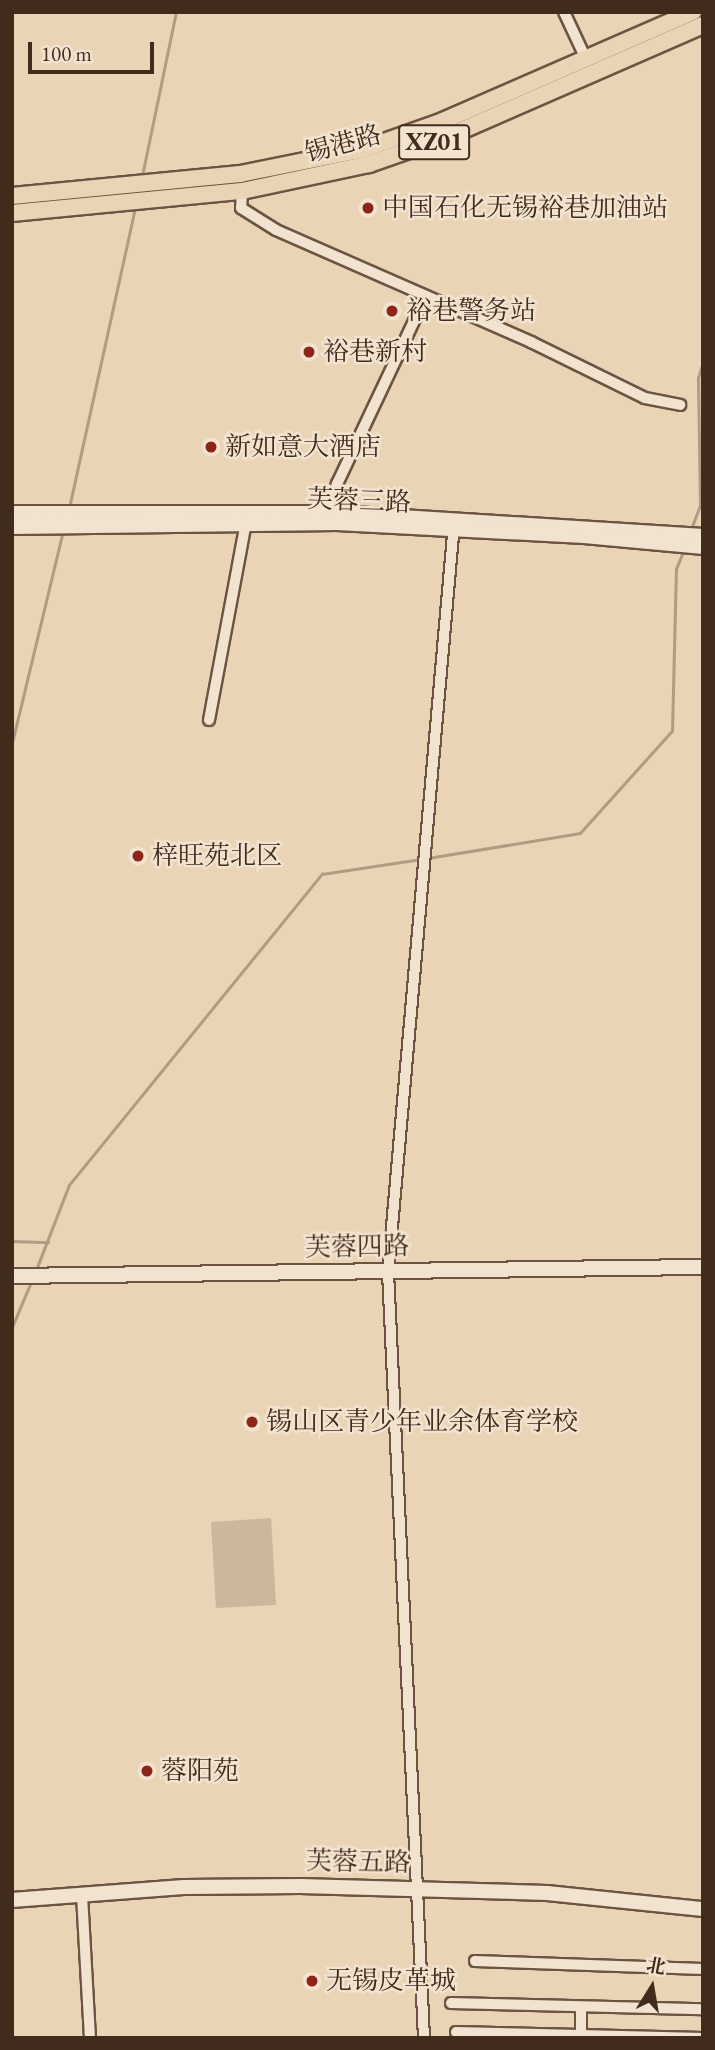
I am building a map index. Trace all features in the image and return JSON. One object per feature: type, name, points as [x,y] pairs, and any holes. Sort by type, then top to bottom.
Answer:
[{"type":"main road","name":"锡港路","points":[[12,196],[278,169],[364,149],[443,121],[693,12]]},
{"type":"main road","name":"锡港路","points":[[12,213],[242,191],[325,176],[408,152],[703,25]]},
{"type":"street","points":[[564,12],[586,59]]},
{"type":"street","points":[[242,191],[241,208],[276,230],[645,398],[680,405]]},
{"type":"street","points":[[329,513],[337,485],[426,296]]},
{"type":"street","name":"芙蓉三路","points":[[12,513],[41,520]]},
{"type":"street","name":"芙蓉三路","points":[[12,527],[41,520],[329,513],[666,538],[703,536]]},
{"type":"street","name":"芙蓉三路","points":[[89,519],[454,524]]},
{"type":"street","points":[[209,720],[246,522]]},
{"type":"street","points":[[424,2038],[388,1272],[454,524]]},
{"type":"street","name":"芙蓉三路","points":[[666,538],[703,547]]},
{"type":"street","name":"芙蓉四路","points":[[18,1276],[703,1267]]},
{"type":"street","name":"芙蓉五路","points":[[12,1900],[184,1887],[418,1888],[547,1893],[703,1909]]},
{"type":"street","points":[[82,1895],[90,2038]]},
{"type":"street","points":[[475,1962],[703,1969]]},
{"type":"street","points":[[451,2003],[703,2009]]},
{"type":"street","points":[[581,2008],[581,2036]]},
{"type":"street","points":[[456,2032],[703,2038]]},
{"type":"shaded area","points":[[271,1518],[276,1605],[216,1608],[211,1522]]},
{"type":"waterway","points":[[142,176],[176,12]]},
{"type":"waterway","points":[[69,508],[135,207]]},
{"type":"waterway","points":[[691,529],[700,506],[698,378],[703,362]]},
{"type":"waterway","points":[[12,743],[63,531]]},
{"type":"waterway","points":[[428,858],[580,833],[672,731],[676,569],[683,552]]},
{"type":"waterway","points":[[36,1270],[69,1185],[322,874],[421,859]]},
{"type":"waterway","points":[[12,1241],[48,1242]]},
{"type":"waterway","points":[[12,1327],[31,1282]]},
{"type":"place","name":"中国石化无锡裕巷加油站","points":[[368,208]]},
{"type":"place","name":"裕巷警务站","points":[[392,311]]},
{"type":"place","name":"裕巷新村","points":[[309,352]]},
{"type":"place","name":"新如意大酒店","points":[[211,447]]},
{"type":"place","name":"梓旺苑北区","points":[[138,856]]},
{"type":"place","name":"锡山区青少年业余体育学校","points":[[252,1422]]},
{"type":"place","name":"蓉阳苑","points":[[147,1771]]},
{"type":"place","name":"无锡皮革城","points":[[312,1981]]}]
